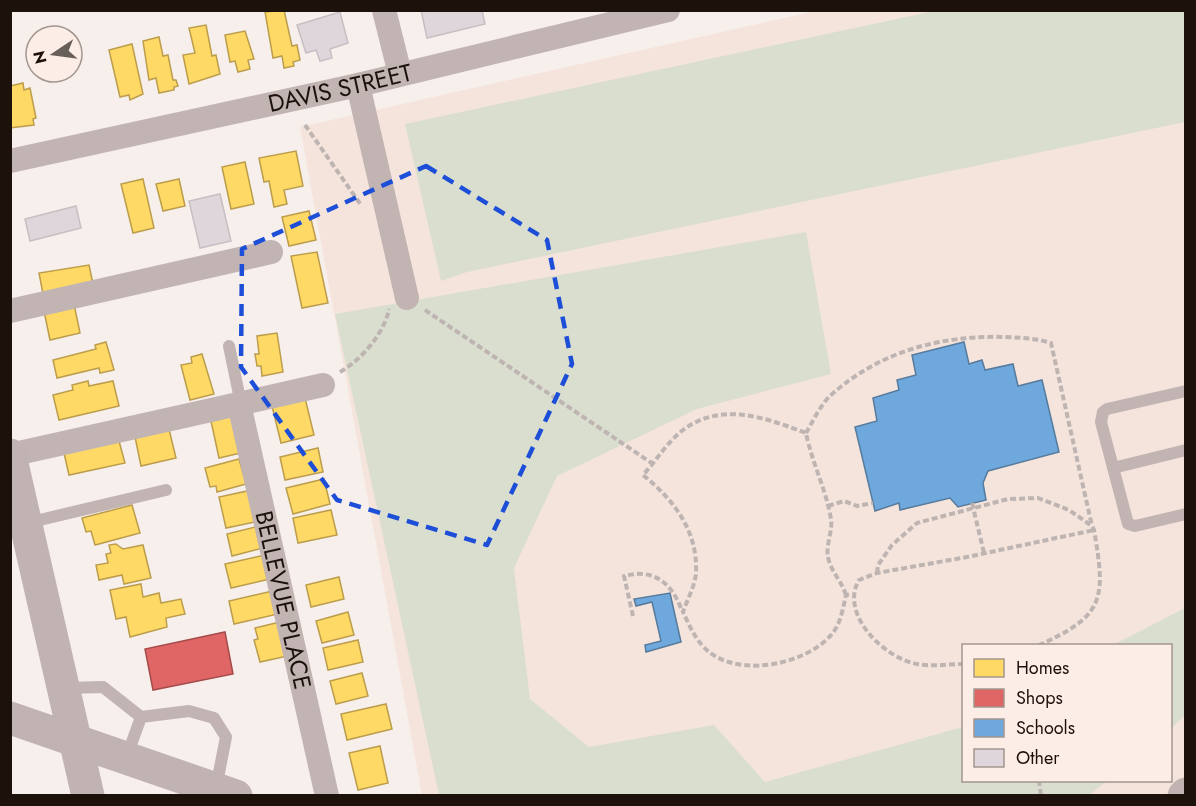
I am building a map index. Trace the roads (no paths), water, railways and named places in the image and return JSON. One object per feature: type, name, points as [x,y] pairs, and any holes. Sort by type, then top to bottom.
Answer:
[{"type":"street","points":[[384,10],[400,74]]},
{"type":"street","name":"DAVIS STREET","points":[[10,161],[358,85],[668,10]]},
{"type":"street","points":[[358,85],[399,300]]},
{"type":"street","points":[[10,311],[271,252]]},
{"type":"street","points":[[88,795],[10,455],[323,385]]},
{"type":"street","name":"BELLEVUE PLACE","points":[[240,404],[327,795]]},
{"type":"street","points":[[10,718],[226,792]]},
{"type":"lane","points":[[229,346],[240,404]]},
{"type":"lane","points":[[1185,391],[1103,412],[1101,422],[1131,526],[1185,514]]},
{"type":"lane","points":[[1113,468],[1185,450]]},
{"type":"lane","points":[[26,524],[166,490]]},
{"type":"lane","points":[[64,688],[103,687],[141,717],[189,711],[214,718],[226,737],[226,792]]},
{"type":"lane","points":[[126,759],[141,717]]}]
